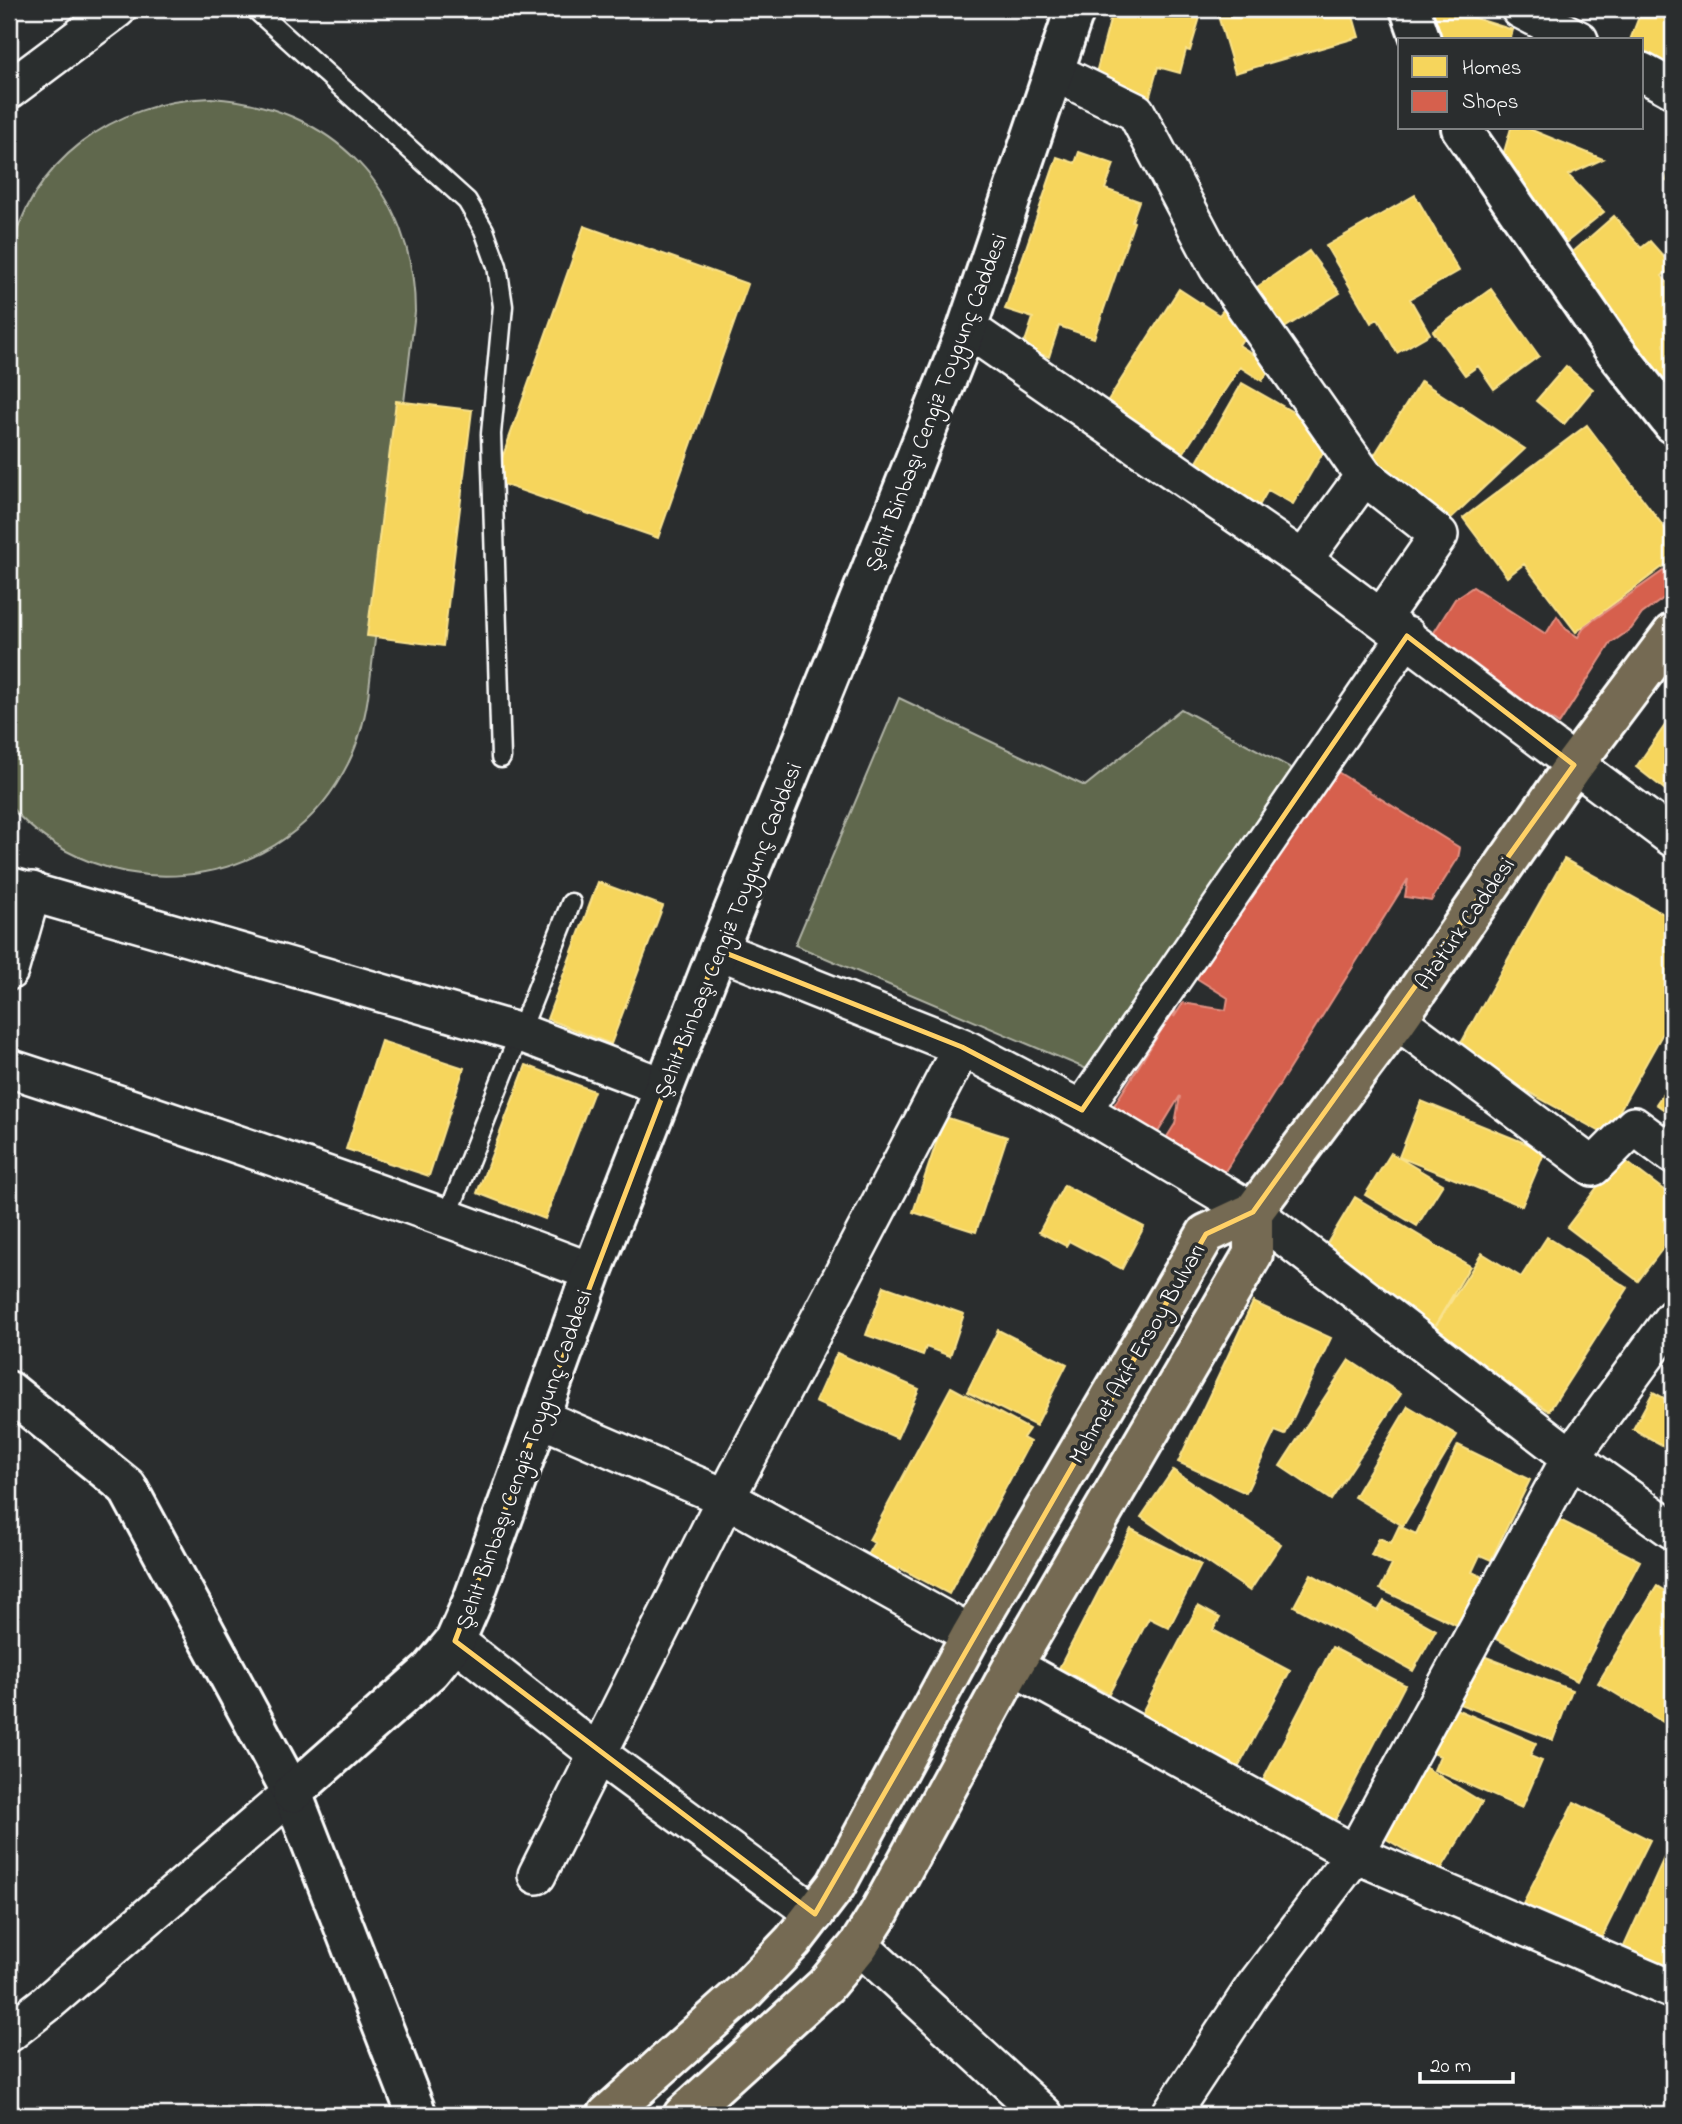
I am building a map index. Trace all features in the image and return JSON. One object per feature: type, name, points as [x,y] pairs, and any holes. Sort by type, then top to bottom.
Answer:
[{"type":"main road","name":"Şehit Binbaşı Cengiz Toygunç Caddesi","points":[[292,1793],[430,1671],[456,1641],[592,1272],[967,328],[1075,9]]},
{"type":"main road","points":[[1410,9],[1420,38]]},
{"type":"main road","points":[[1462,130],[1613,348],[1673,424]]},
{"type":"main road","name":"Atatürk Caddesi","points":[[1253,1212],[1396,1020],[1574,765],[1673,633]]},
{"type":"main road","points":[[683,2115],[825,1986],[859,1945],[878,1915],[1013,1666],[1252,1254],[1253,1212]]},
{"type":"main road","name":"Mehmet Akif Ersoy Bulvarı","points":[[607,2115],[744,1992],[793,1941],[836,1885],[971,1635],[1206,1234],[1253,1212]]},
{"type":"main road","points":[[9,1391],[127,1487],[292,1793],[417,2115]]},
{"type":"street","points":[[9,90],[117,9]]},
{"type":"street","points":[[1536,13],[1576,38]]},
{"type":"street","points":[[1054,72],[1136,112],[1218,267],[1364,476],[1439,535],[1394,627],[1082,1110]]},
{"type":"street","points":[[1644,73],[1673,89]]},
{"type":"street","points":[[967,328],[1303,560],[1673,838]]},
{"type":"street","points":[[1303,560],[1364,476]]},
{"type":"street","points":[[9,971],[20,888],[521,1033],[664,1087]]},
{"type":"street","points":[[718,950],[962,1047],[1082,1110],[1253,1212],[1571,1457],[1673,1530]]},
{"type":"street","points":[[1396,1020],[1593,1167],[1634,1126],[1673,1155]]},
{"type":"street","points":[[537,1875],[726,1498],[962,1047]]},
{"type":"street","points":[[9,1069],[447,1217],[592,1272]]},
{"type":"street","points":[[1170,2115],[1253,1989],[1355,1854],[1571,1457],[1673,1318]]},
{"type":"street","points":[[538,1417],[726,1498],[971,1635]]},
{"type":"street","points":[[456,1641],[598,1754],[815,1914]]},
{"type":"street","points":[[1013,1666],[1355,1854],[1673,1990]]},
{"type":"street","points":[[9,2033],[292,1793]]},
{"type":"street","points":[[859,1945],[1044,2115]]},
{"type":"lane","points":[[255,9],[467,201],[484,230],[497,266],[503,306],[491,434],[501,758]]},
{"type":"lane","points":[[447,1217],[571,903]]},
{"type":"highlighted area","points":[[1407,636],[1574,765],[1253,1212],[1206,1234],[815,1914],[455,1641],[718,950],[962,1047],[1082,1110]]},
{"type":"green space","points":[[211,98],[254,104],[293,117],[328,137],[358,162],[382,193],[400,228],[411,268],[415,312],[368,697],[359,736],[348,764],[313,814],[275,845],[231,865],[185,875],[137,874],[90,862],[47,839],[9,805],[9,259],[20,224],[36,193],[56,166],[81,143],[110,124],[141,111],[175,102]]},
{"type":"green space","points":[[899,698],[1085,786],[1181,709],[1293,769],[1089,1070],[795,945]]},
{"type":"building: Homes","points":[[1113,9],[1182,9],[1201,14],[1180,73],[1158,67],[1148,103],[1092,88]]},
{"type":"building: Homes","points":[[1216,9],[1351,9],[1359,37],[1235,73]]},
{"type":"building: Homes","points":[[1434,9],[1446,9],[1513,30],[1511,38],[1436,38],[1426,35]]},
{"type":"building: Homes","points":[[1642,9],[1673,9],[1673,71],[1644,61],[1644,38],[1631,38]]},
{"type":"building: Homes","points":[[1510,130],[1532,130],[1603,159],[1568,175],[1604,212],[1558,249],[1499,169]]},
{"type":"building: Homes","points":[[1079,152],[1114,164],[1105,189],[1139,201],[1094,338],[1059,326],[1049,357],[1023,348],[1033,318],[1005,309],[1057,157],[1075,163]]},
{"type":"building: Homes","points":[[1673,157],[1673,184],[1666,181]]},
{"type":"building: Homes","points":[[1415,195],[1459,271],[1410,299],[1430,334],[1397,353],[1378,319],[1371,323],[1326,246]]},
{"type":"building: Homes","points":[[1614,216],[1641,248],[1650,241],[1673,267],[1662,276],[1673,290],[1673,300],[1668,305],[1673,311],[1673,397],[1559,264]]},
{"type":"building: Homes","points":[[584,226],[748,284],[658,538],[494,481]]},
{"type":"building: Homes","points":[[1309,251],[1340,293],[1273,335],[1247,294]]},
{"type":"building: Homes","points":[[1179,289],[1219,315],[1223,310],[1250,328],[1239,345],[1272,366],[1262,381],[1240,367],[1182,455],[1105,405]]},
{"type":"building: Homes","points":[[1491,289],[1539,356],[1494,389],[1478,366],[1465,375],[1433,331]]},
{"type":"building: Homes","points":[[1566,366],[1593,389],[1564,424],[1536,401]]},
{"type":"building: Homes","points":[[1421,381],[1525,449],[1448,521],[1370,462]]},
{"type":"building: Homes","points":[[1242,383],[1333,435],[1293,504],[1268,490],[1259,506],[1193,469]]},
{"type":"building: Homes","points":[[396,401],[472,410],[443,646],[367,636]]},
{"type":"building: Homes","points":[[1587,425],[1673,539],[1673,559],[1576,632],[1524,564],[1507,577],[1463,518]]},
{"type":"building: Homes","points":[[1673,714],[1673,796],[1636,767]]},
{"type":"building: Homes","points":[[1564,859],[1673,919],[1673,1015],[1606,1135],[1456,1052]]},
{"type":"building: Homes","points":[[598,882],[663,906],[611,1044],[547,1019]]},
{"type":"building: Homes","points":[[381,1041],[464,1068],[429,1176],[346,1149]]},
{"type":"building: Homes","points":[[526,1065],[594,1091],[545,1219],[477,1193]]},
{"type":"building: Homes","points":[[1673,1079],[1673,1116],[1656,1104]]},
{"type":"building: Homes","points":[[1421,1101],[1545,1151],[1522,1206],[1399,1157]]},
{"type":"building: Homes","points":[[945,1117],[1007,1137],[976,1232],[913,1212]]},
{"type":"building: Homes","points":[[1391,1153],[1443,1184],[1417,1226],[1365,1195]]},
{"type":"building: Homes","points":[[1620,1157],[1673,1197],[1673,1235],[1638,1281],[1567,1227]]},
{"type":"building: Homes","points":[[1064,1185],[1144,1227],[1122,1269],[1069,1241],[1066,1246],[1039,1232]]},
{"type":"building: Homes","points":[[1355,1197],[1470,1266],[1434,1327],[1319,1257]]},
{"type":"building: Homes","points":[[1547,1237],[1628,1288],[1549,1411],[1430,1335],[1482,1253],[1521,1277]]},
{"type":"building: Homes","points":[[884,1286],[964,1314],[950,1356],[926,1347],[923,1355],[866,1335]]},
{"type":"building: Homes","points":[[1253,1302],[1331,1338],[1285,1435],[1275,1431],[1246,1493],[1178,1462]]},
{"type":"building: Homes","points":[[998,1330],[1067,1364],[1036,1426],[967,1392]]},
{"type":"building: Homes","points":[[837,1353],[919,1389],[897,1438],[815,1402]]},
{"type":"building: Homes","points":[[1349,1360],[1401,1394],[1331,1500],[1280,1466]]},
{"type":"building: Homes","points":[[951,1387],[1029,1429],[1023,1438],[1030,1442],[949,1594],[900,1568],[894,1579],[863,1562],[874,1543],[869,1540]]},
{"type":"building: Homes","points":[[1653,1392],[1673,1403],[1673,1451],[1633,1429]]},
{"type":"building: Homes","points":[[1408,1406],[1457,1435],[1403,1526],[1354,1497]]},
{"type":"building: Homes","points":[[1458,1445],[1530,1480],[1491,1560],[1480,1555],[1472,1572],[1489,1580],[1465,1629],[1380,1589],[1392,1565],[1371,1555],[1379,1538],[1391,1543],[1399,1526],[1416,1534]]},
{"type":"building: Homes","points":[[1173,1470],[1281,1544],[1250,1591],[1141,1517]]},
{"type":"building: Homes","points":[[1556,1518],[1640,1561],[1577,1681],[1493,1637]]},
{"type":"building: Homes","points":[[1131,1529],[1201,1565],[1169,1628],[1149,1618],[1109,1694],[1059,1668]]},
{"type":"building: Homes","points":[[1311,1574],[1378,1611],[1384,1601],[1436,1630],[1413,1671],[1294,1606]]},
{"type":"building: Homes","points":[[1657,1586],[1673,1596],[1673,1728],[1598,1683]]},
{"type":"building: Homes","points":[[1198,1606],[1220,1618],[1213,1630],[1290,1671],[1237,1770],[1139,1718]]},
{"type":"building: Homes","points":[[1332,1647],[1405,1685],[1334,1822],[1259,1788]]},
{"type":"building: Homes","points":[[1473,1652],[1572,1690],[1553,1740],[1454,1702]]},
{"type":"building: Homes","points":[[1444,1704],[1536,1743],[1530,1756],[1542,1761],[1522,1808],[1434,1770],[1440,1756],[1424,1749]]},
{"type":"building: Homes","points":[[1418,1763],[1482,1802],[1440,1871],[1376,1833]]},
{"type":"building: Homes","points":[[1574,1802],[1650,1840],[1599,1943],[1522,1905]]},
{"type":"building: Homes","points":[[1673,1838],[1673,1976],[1621,1953]]},
{"type":"building: Shops","points":[[1673,564],[1673,586],[1668,595],[1642,614],[1631,629],[1611,643],[1559,724],[1444,650],[1433,634],[1455,599],[1473,587],[1546,634],[1557,616],[1566,629],[1578,637],[1585,626]]},
{"type":"building: Shops","points":[[1333,769],[1460,848],[1458,858],[1431,901],[1405,897],[1408,879],[1217,1184],[1160,1148],[1175,1124],[1180,1096],[1152,1142],[1108,1115],[1176,1007],[1174,1017],[1183,1003],[1226,1010],[1228,998],[1193,976],[1264,864],[1273,866]]}]
